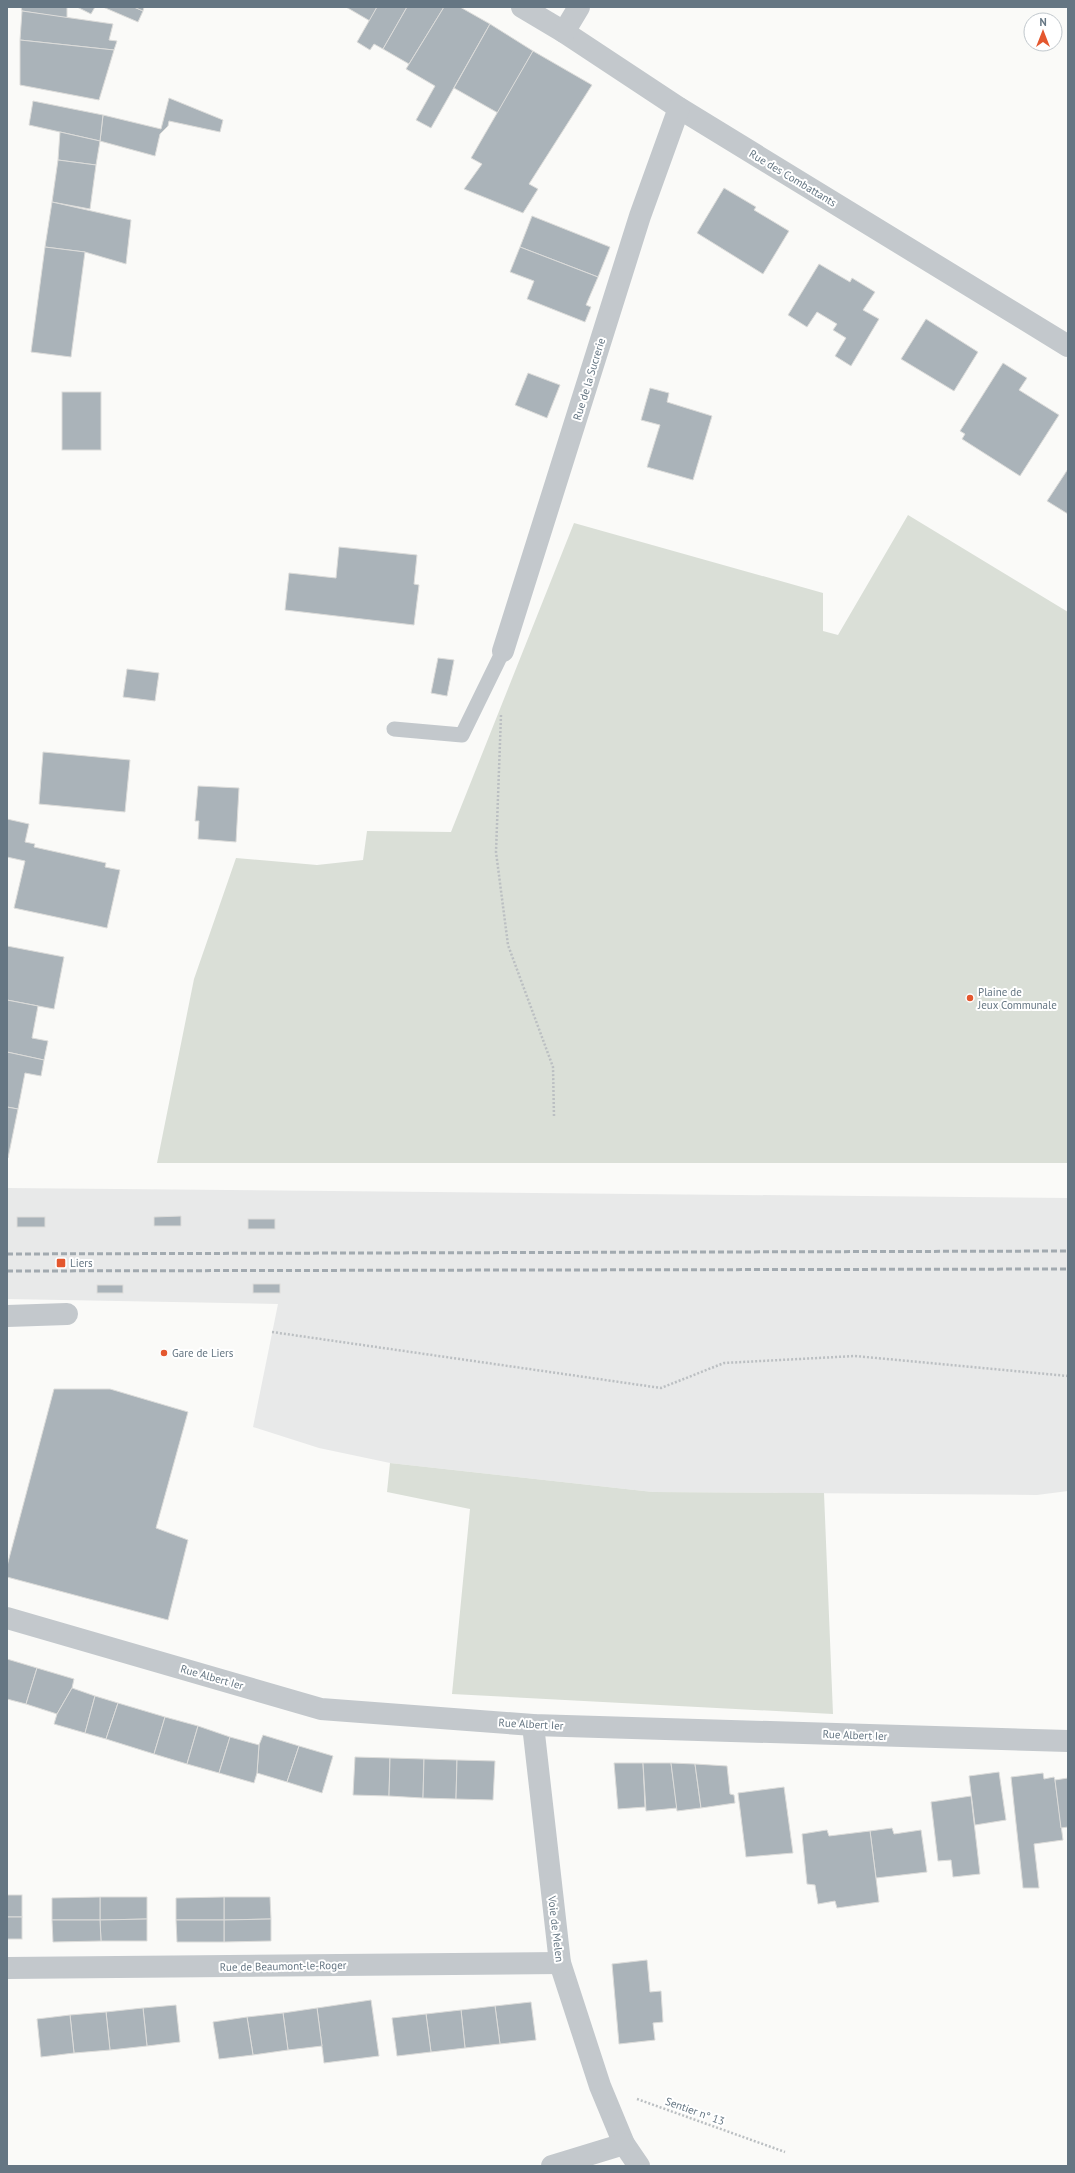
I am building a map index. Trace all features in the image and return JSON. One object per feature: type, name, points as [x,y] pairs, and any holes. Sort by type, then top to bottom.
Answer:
[{"type":"street","name":"Rue des Combattants","points":[[522,7],[564,32],[678,108],[1068,346]]},
{"type":"street","points":[[564,32],[579,7]]},
{"type":"street","name":"Rue de la Sucrerie","points":[[503,651],[640,216],[678,108]]},
{"type":"street","points":[[7,1316],[67,1314]]},
{"type":"street","name":"Rue Albert Ier","points":[[7,1618],[321,1709],[533,1725],[1068,1742]]},
{"type":"street","name":"Voie de Melen","points":[[533,1725],[560,1963],[600,2086],[624,2144],[639,2166]]},
{"type":"street","name":"Rue de Beaumont-le-Roger","points":[[7,1968],[560,1963]]},
{"type":"street","points":[[552,2166],[624,2144]]},
{"type":"lane","points":[[394,729],[462,735],[503,651]]},
{"type":"path","points":[[501,713],[496,852],[508,945],[553,1067],[554,1117]]},
{"type":"path","points":[[272,1332],[661,1388],[724,1363],[854,1356],[1068,1376]]},
{"type":"path","name":"Sentier n° 13","points":[[600,2086],[785,2152]]},
{"type":"shaded area","points":[[908,515],[1068,612],[1068,1163],[157,1163],[194,979],[236,858],[317,865],[363,860],[367,831],[451,832],[574,523],[823,593],[823,631],[838,635]]},
{"type":"shaded area","points":[[7,1188],[1068,1198],[1068,1491],[1037,1495],[653,1492],[390,1463],[319,1448],[253,1427],[278,1304],[7,1299]]},
{"type":"shaded area","points":[[390,1463],[653,1492],[824,1493],[833,1714],[452,1694],[470,1509],[387,1492]]},
{"type":"building","points":[[21,7],[67,7],[67,18],[22,11]]},
{"type":"building","points":[[77,7],[95,7],[91,14]]},
{"type":"building","points":[[103,7],[134,7],[143,11],[138,22]]},
{"type":"building","points":[[134,7],[144,7],[143,11]]},
{"type":"building","points":[[346,7],[377,7],[370,21]]},
{"type":"building","points":[[377,7],[407,7],[383,49],[374,44],[370,50],[357,42]]},
{"type":"building","points":[[407,7],[444,7],[409,64],[383,49]]},
{"type":"building","points":[[444,7],[460,7],[490,24],[431,128],[416,120],[435,86],[406,69]]},
{"type":"building","points":[[22,11],[113,24],[109,40],[117,41],[114,50],[20,40]]},
{"type":"building","points":[[490,24],[533,51],[498,113],[454,88]]},
{"type":"building","points":[[20,40],[114,50],[99,100],[20,85]]},
{"type":"building","points":[[533,51],[592,85],[529,184],[538,189],[523,213],[464,189],[482,164],[471,158]]},
{"type":"building","points":[[169,98],[223,120],[220,132],[169,121],[168,126],[160,134],[155,156],[100,141],[103,115],[161,129]]},
{"type":"building","points":[[33,101],[103,115],[100,141],[29,125]]},
{"type":"building","points":[[60,132],[100,141],[96,165],[58,160]]},
{"type":"building","points":[[58,160],[96,165],[90,209],[52,202]]},
{"type":"building","points":[[724,188],[756,207],[754,210],[789,231],[763,274],[697,233]]},
{"type":"building","points":[[52,202],[131,220],[126,264],[85,252],[45,247]]},
{"type":"building","points":[[532,216],[610,247],[598,277],[520,247]]},
{"type":"building","points":[[45,247],[85,252],[71,357],[31,352]]},
{"type":"building","points":[[520,247],[598,277],[586,305],[591,307],[585,322],[527,299],[534,281],[510,272]]},
{"type":"building","points":[[819,264],[850,282],[852,278],[875,292],[863,310],[879,319],[851,366],[835,356],[846,338],[833,330],[837,324],[817,312],[807,327],[788,315]]},
{"type":"building","points":[[926,319],[978,352],[954,391],[901,359]]},
{"type":"building","points":[[1003,363],[1027,378],[1019,390],[1059,415],[1020,476],[962,439],[965,434],[960,431]]},
{"type":"building","points":[[528,373],[560,385],[547,418],[515,405]]},
{"type":"building","points":[[650,388],[669,393],[667,402],[712,416],[693,480],[647,467],[660,425],[641,420]]},
{"type":"building","points":[[62,392],[101,392],[101,450],[62,450]]},
{"type":"building","points":[[1068,469],[1068,514],[1047,501]]},
{"type":"building","points":[[339,547],[417,555],[414,584],[419,585],[414,625],[285,610],[289,573],[336,578]]},
{"type":"building","points":[[438,658],[454,660],[447,696],[431,693]]},
{"type":"building","points":[[127,669],[159,673],[155,701],[123,697]]},
{"type":"building","points":[[43,752],[130,760],[125,812],[39,804]]},
{"type":"building","points":[[198,786],[239,788],[236,842],[198,839],[199,821],[195,821]]},
{"type":"building","points":[[7,819],[29,824],[25,842],[35,844],[34,847],[106,863],[105,867],[120,870],[107,928],[14,908],[25,861],[7,857]]},
{"type":"building","points":[[7,946],[64,957],[54,1009],[7,1000]]},
{"type":"building","points":[[7,1000],[38,1006],[32,1038],[48,1041],[44,1060],[7,1052]]},
{"type":"building","points":[[7,1052],[44,1060],[41,1076],[25,1073],[18,1109],[7,1107]]},
{"type":"building","points":[[7,1107],[18,1109],[8,1158],[7,1157]]},
{"type":"building","points":[[181,1216],[181,1226],[154,1226],[154,1217]]},
{"type":"building","points":[[17,1217],[45,1217],[45,1227],[17,1227]]},
{"type":"building","points":[[248,1219],[275,1219],[275,1229],[248,1229]]},
{"type":"building","points":[[253,1284],[280,1284],[280,1293],[253,1293]]},
{"type":"building","points":[[97,1285],[123,1285],[123,1293],[97,1293]]},
{"type":"building","points":[[54,1389],[110,1389],[188,1412],[156,1528],[188,1540],[168,1620],[7,1577],[7,1566]]},
{"type":"building","points":[[7,1659],[37,1668],[26,1704],[7,1699]]},
{"type":"building","points":[[37,1668],[74,1679],[72,1688],[57,1714],[26,1704]]},
{"type":"building","points":[[72,1688],[95,1696],[85,1733],[54,1724],[57,1714]]},
{"type":"building","points":[[95,1696],[118,1703],[106,1739],[85,1733]]},
{"type":"building","points":[[118,1703],[165,1717],[154,1754],[106,1739]]},
{"type":"building","points":[[165,1717],[198,1726],[187,1764],[154,1754]]},
{"type":"building","points":[[198,1726],[230,1737],[219,1773],[187,1764]]},
{"type":"building","points":[[263,1735],[299,1746],[287,1782],[257,1773],[259,1745]]},
{"type":"building","points":[[230,1737],[259,1745],[257,1773],[254,1783],[219,1773]]},
{"type":"building","points":[[299,1746],[333,1756],[322,1793],[287,1782]]},
{"type":"building","points":[[355,1757],[390,1758],[389,1796],[353,1795]]},
{"type":"building","points":[[390,1758],[424,1759],[423,1798],[389,1796]]},
{"type":"building","points":[[424,1759],[457,1760],[456,1799],[423,1798]]},
{"type":"building","points":[[457,1760],[495,1761],[493,1800],[456,1799]]},
{"type":"building","points":[[614,1763],[643,1763],[645,1807],[618,1809]]},
{"type":"building","points":[[643,1763],[671,1763],[677,1808],[646,1811]]},
{"type":"building","points":[[671,1763],[695,1764],[701,1808],[677,1811]]},
{"type":"building","points":[[695,1764],[727,1766],[730,1794],[734,1795],[735,1803],[701,1808]]},
{"type":"building","points":[[999,1772],[1006,1820],[975,1825],[969,1776]]},
{"type":"building","points":[[1043,1773],[1044,1779],[1054,1777],[1055,1780],[1063,1840],[1034,1844],[1039,1888],[1023,1888],[1011,1777]]},
{"type":"building","points":[[1068,1778],[1068,1827],[1061,1828],[1055,1780]]},
{"type":"building","points":[[784,1787],[793,1853],[746,1857],[738,1793]]},
{"type":"building","points":[[971,1796],[980,1874],[953,1877],[951,1860],[938,1861],[931,1802]]},
{"type":"building","points":[[892,1828],[894,1834],[921,1830],[927,1872],[876,1878],[870,1831]]},
{"type":"building","points":[[827,1830],[829,1836],[870,1831],[879,1902],[837,1908],[835,1901],[818,1904],[815,1885],[807,1884],[802,1834]]},
{"type":"building","points":[[7,1895],[22,1895],[22,1917],[7,1917]]},
{"type":"building","points":[[100,1897],[147,1897],[147,1919],[100,1920]]},
{"type":"building","points":[[100,1897],[100,1920],[52,1920],[52,1898]]},
{"type":"building","points":[[224,1897],[270,1897],[271,1919],[224,1920]]},
{"type":"building","points":[[224,1897],[224,1920],[176,1920],[176,1898]]},
{"type":"building","points":[[7,1917],[22,1917],[22,1939],[7,1939]]},
{"type":"building","points":[[147,1919],[147,1941],[101,1941],[100,1920]]},
{"type":"building","points":[[271,1919],[271,1941],[224,1942],[224,1920]]},
{"type":"building","points":[[52,1920],[100,1920],[101,1941],[53,1942]]},
{"type":"building","points":[[176,1920],[224,1920],[224,1942],[177,1942]]},
{"type":"building","points":[[647,1960],[650,1992],[661,1991],[663,2022],[653,2023],[655,2040],[619,2044],[612,1964]]},
{"type":"building","points":[[371,2000],[379,2056],[324,2063],[317,2008]]},
{"type":"building","points":[[531,2002],[536,2040],[500,2044],[495,2006]]},
{"type":"building","points":[[176,2005],[180,2042],[147,2046],[143,2008]]},
{"type":"building","points":[[495,2006],[500,2044],[465,2048],[461,2010]]},
{"type":"building","points":[[143,2008],[147,2046],[110,2050],[106,2012]]},
{"type":"building","points":[[317,2008],[322,2046],[288,2050],[283,2013]]},
{"type":"building","points":[[461,2010],[465,2048],[431,2052],[426,2014]]},
{"type":"building","points":[[106,2012],[110,2050],[74,2053],[70,2015]]},
{"type":"building","points":[[283,2013],[288,2050],[253,2055],[247,2017]]},
{"type":"building","points":[[426,2014],[431,2052],[397,2056],[392,2018]]},
{"type":"building","points":[[70,2015],[74,2053],[41,2057],[37,2019]]},
{"type":"building","points":[[247,2017],[253,2055],[219,2059],[213,2022]]},
{"type":"railway","points":[[7,1254],[1068,1251]]},
{"type":"railway","points":[[7,1271],[1068,1269]]},
{"type":"place","name":"Plaine de Jeux Communale","points":[[970,998]]},
{"type":"place","name":"Liers","points":[[61,1263]]},
{"type":"place","name":"Gare de Liers","points":[[164,1353]]}]
